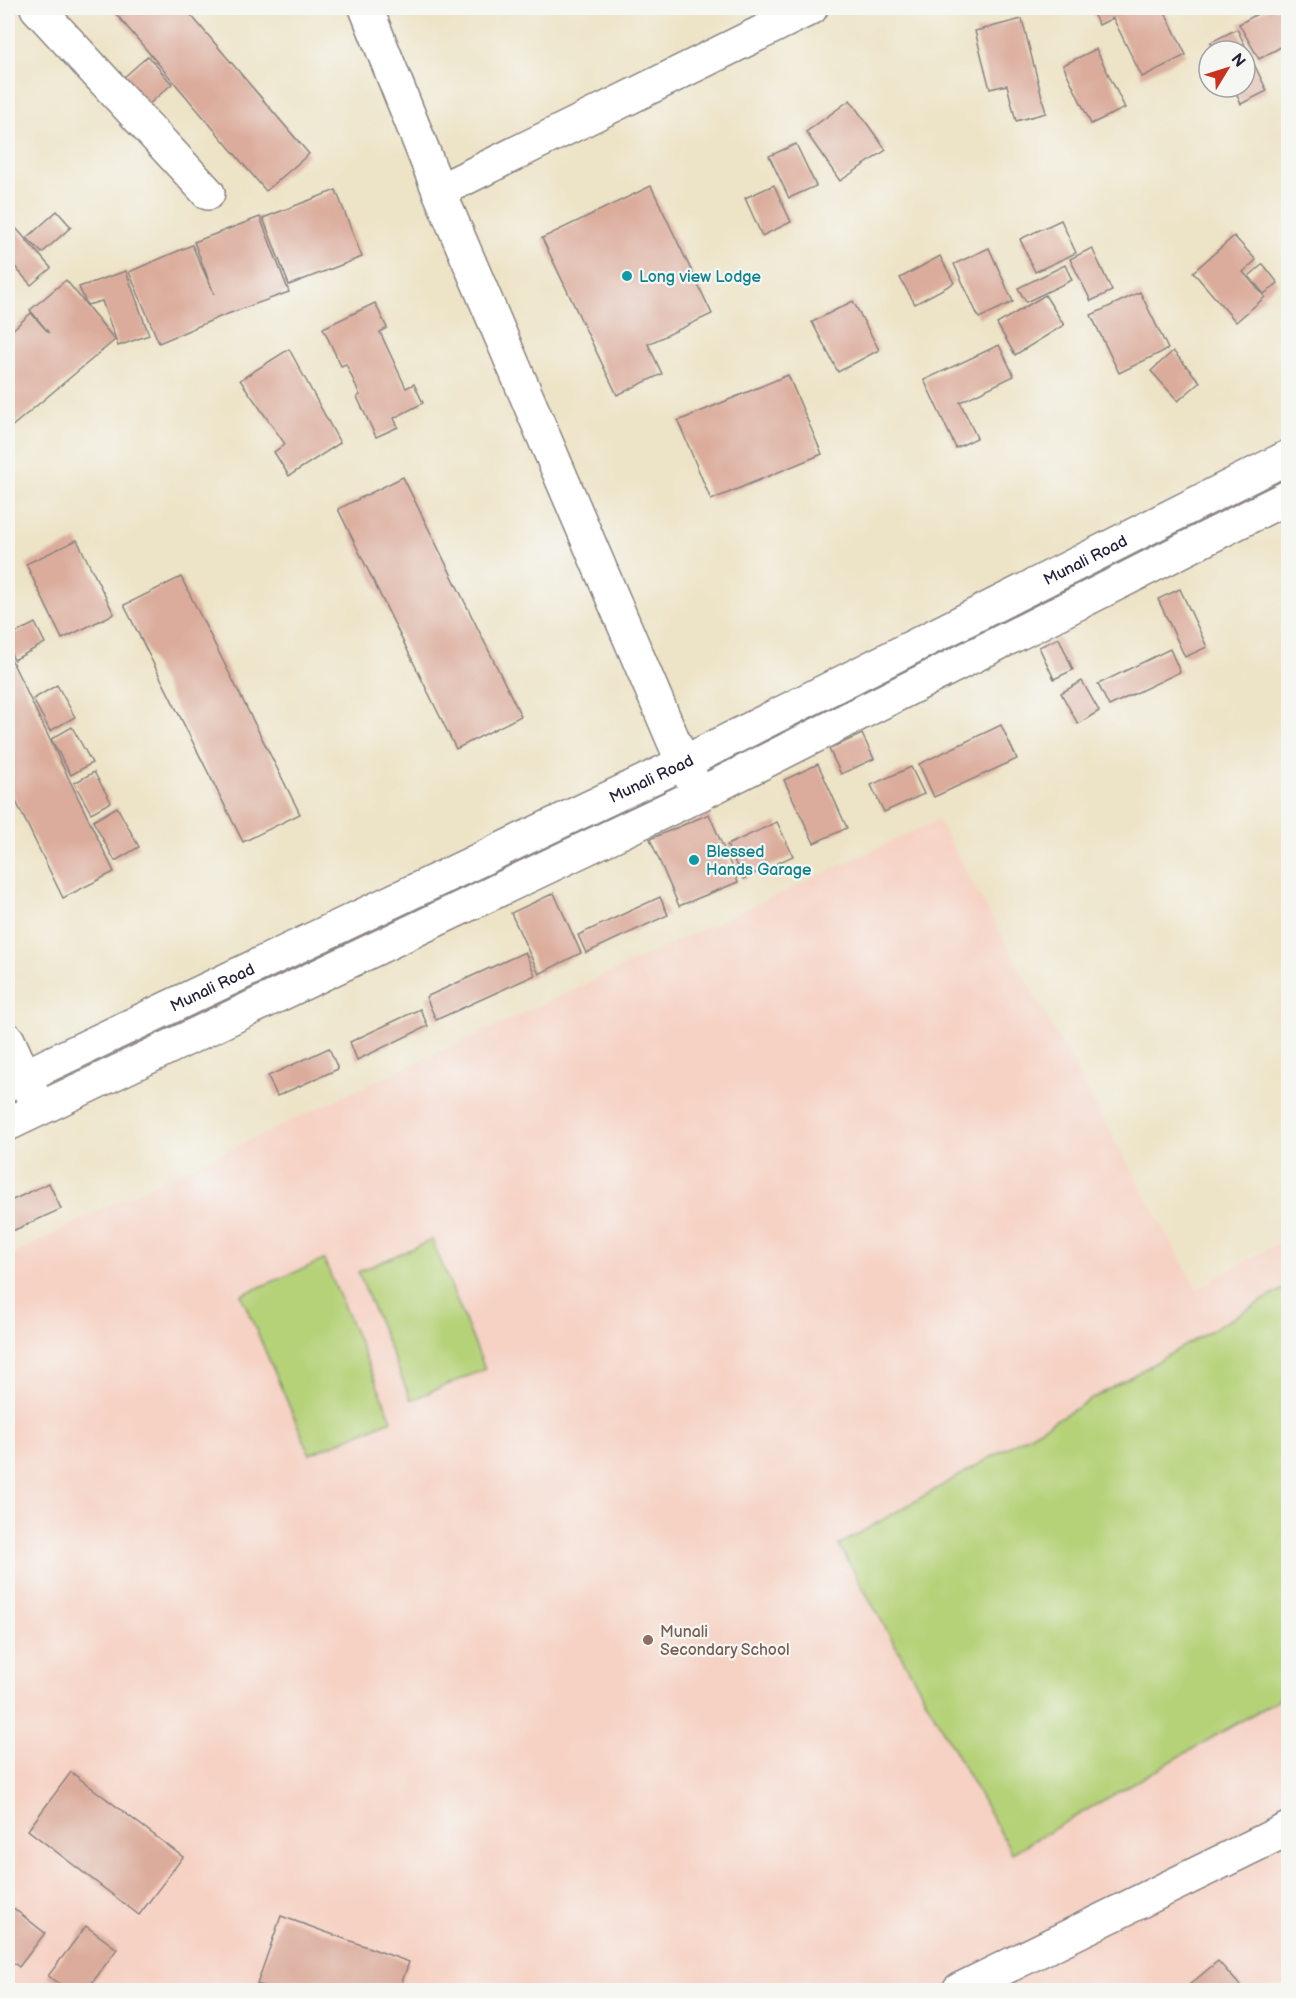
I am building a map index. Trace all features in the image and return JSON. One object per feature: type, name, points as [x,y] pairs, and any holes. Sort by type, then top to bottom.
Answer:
[{"type":"main road","points":[[37,8],[208,193]]},
{"type":"main road","points":[[366,8],[440,190],[683,763],[700,794]]},
{"type":"main road","points":[[440,190],[811,8]]},
{"type":"main road","name":"Munali Road","points":[[16,1080],[683,763],[1288,457]]},
{"type":"main road","points":[[8,1124],[700,794],[1288,497]]},
{"type":"main road","points":[[8,1040],[16,1080],[39,1109]]},
{"type":"main road","points":[[959,1990],[1288,1829]]},
{"type":"shaded area","name":"Munali Secondary School","points":[[938,820],[1197,1289],[1288,1237],[1288,1990],[8,1990],[8,1257],[121,1200]]},
{"type":"green space","points":[[432,1240],[485,1369],[411,1400],[358,1272]]},
{"type":"green space","points":[[324,1260],[392,1420],[310,1454],[241,1295]]},
{"type":"green space","points":[[1288,1286],[1288,1694],[1012,1853],[839,1545]]},
{"type":"building","points":[[111,8],[185,8],[309,154],[266,191]]},
{"type":"building","points":[[1090,8],[1163,8],[1186,55],[1142,77],[1113,18],[1099,25]]},
{"type":"building","points":[[1268,8],[1285,8],[1288,13],[1288,43],[1259,59],[1257,39],[1248,39],[1239,24]]},
{"type":"building","points":[[1022,19],[1046,113],[1016,121],[1007,85],[990,89],[975,31]]},
{"type":"building","points":[[1237,29],[1242,39],[1217,39]]},
{"type":"building","points":[[1096,49],[1125,108],[1091,124],[1063,65]]},
{"type":"building","points":[[148,56],[172,84],[147,106],[123,78]]},
{"type":"building","points":[[1257,70],[1267,91],[1257,96]]},
{"type":"building","points":[[1239,99],[1251,99],[1241,104]]},
{"type":"building","points":[[850,100],[886,150],[840,181],[806,132]]},
{"type":"building","points":[[796,144],[816,186],[789,198],[769,156]]},
{"type":"building","points":[[774,185],[791,222],[762,236],[745,198]]},
{"type":"building","name":"Long view Lodge","points":[[651,186],[712,314],[648,344],[662,374],[617,395],[542,238]]},
{"type":"building","points":[[336,190],[362,257],[289,285],[263,218]]},
{"type":"building","points":[[57,211],[71,227],[42,253],[27,238]]},
{"type":"building","points":[[260,217],[289,292],[222,316],[159,343],[129,272],[192,245],[214,294],[194,242]]},
{"type":"building","points":[[8,219],[51,268],[31,285],[8,259]]},
{"type":"building","points":[[1061,220],[1076,253],[1035,272],[1020,239]]},
{"type":"building","points":[[1234,236],[1256,260],[1243,272],[1265,297],[1236,322],[1193,272]]},
{"type":"building","points":[[989,248],[1013,302],[979,318],[954,264]]},
{"type":"building","points":[[1092,248],[1112,291],[1091,301],[1070,259]]},
{"type":"building","points":[[940,256],[954,283],[915,304],[900,278]]},
{"type":"building","points":[[1263,264],[1278,283],[1264,294],[1249,276]]},
{"type":"building","points":[[1065,265],[1072,280],[1026,302],[1018,288]]},
{"type":"building","points":[[126,271],[149,335],[118,346],[102,301],[87,305],[79,287]]},
{"type":"building","points":[[66,280],[115,340],[10,428],[8,426],[8,334],[31,313],[49,333],[30,310]]},
{"type":"building","points":[[1140,292],[1168,349],[1119,373],[1091,315]]},
{"type":"building","points":[[1045,295],[1064,325],[1015,355],[997,324]]},
{"type":"building","points":[[853,301],[879,350],[838,372],[812,322]]},
{"type":"building","points":[[375,303],[387,328],[380,332],[406,388],[414,384],[423,403],[394,418],[398,427],[376,437],[357,397],[360,395],[346,364],[341,366],[323,328]]},
{"type":"building","points":[[999,345],[1014,376],[960,402],[977,438],[956,448],[924,380]]},
{"type":"building","points":[[289,349],[340,443],[289,476],[274,452],[285,444],[240,380]]},
{"type":"building","points":[[1173,351],[1200,382],[1178,401],[1151,371]]},
{"type":"building","points":[[788,375],[822,454],[711,500],[678,421]]},
{"type":"building","points":[[403,477],[521,716],[456,749],[338,509]]},
{"type":"building","points":[[77,540],[114,614],[62,639],[26,564]]},
{"type":"building","points":[[181,577],[300,814],[243,842],[124,605]]},
{"type":"building","points":[[1180,589],[1207,647],[1185,657],[1158,599]]},
{"type":"building","points":[[35,623],[45,643],[14,660],[8,648],[8,637]]},
{"type":"building","points":[[1059,638],[1073,670],[1054,679],[1039,647]]},
{"type":"building","points":[[1170,649],[1180,672],[1109,706],[1098,684]]},
{"type":"building","points":[[8,653],[114,872],[63,898],[8,785]]},
{"type":"building","points":[[1082,681],[1099,711],[1078,724],[1061,693]]},
{"type":"building","points":[[57,685],[75,717],[50,731],[33,699]]},
{"type":"building","points":[[1001,725],[1017,759],[934,797],[919,764]]},
{"type":"building","points":[[72,727],[92,763],[71,775],[51,739]]},
{"type":"building","points":[[862,734],[874,759],[841,774],[829,749]]},
{"type":"building","points":[[818,764],[847,828],[814,843],[784,780]]},
{"type":"building","points":[[911,767],[924,794],[884,812],[871,785]]},
{"type":"building","points":[[94,772],[111,802],[91,813],[74,783]]},
{"type":"building","points":[[117,807],[139,847],[115,861],[93,821]]},
{"type":"building","name":"Blessed Hands Garage","points":[[709,814],[738,882],[679,906],[650,839]]},
{"type":"building","points":[[777,822],[793,856],[743,879],[727,845]]},
{"type":"building","points":[[554,893],[581,953],[539,974],[511,913]]},
{"type":"building","points":[[660,897],[668,915],[586,953],[578,935]]},
{"type":"building","points":[[525,952],[535,975],[436,1020],[426,997]]},
{"type":"building","points":[[420,1009],[428,1026],[357,1060],[350,1042]]},
{"type":"building","points":[[329,1048],[338,1069],[277,1096],[268,1076]]},
{"type":"building","points":[[49,1183],[61,1209],[8,1233],[8,1202]]},
{"type":"building","points":[[71,1772],[183,1857],[139,1915],[28,1830]]},
{"type":"building","points":[[8,1904],[45,1933],[19,1967],[8,1958]]},
{"type":"building","points":[[281,1916],[409,1962],[399,1990],[275,1990],[257,1984]]},
{"type":"building","points":[[86,1926],[117,1949],[87,1990],[68,1990],[48,1976]]},
{"type":"building","points":[[1218,1961],[1244,1990],[1183,1990]]},
{"type":"place","name":"Long view Lodge","points":[[627,276]]},
{"type":"place","name":"Blessed Hands Garage","points":[[694,860]]},
{"type":"place","name":"Munali Secondary School","points":[[648,1640]]}]
